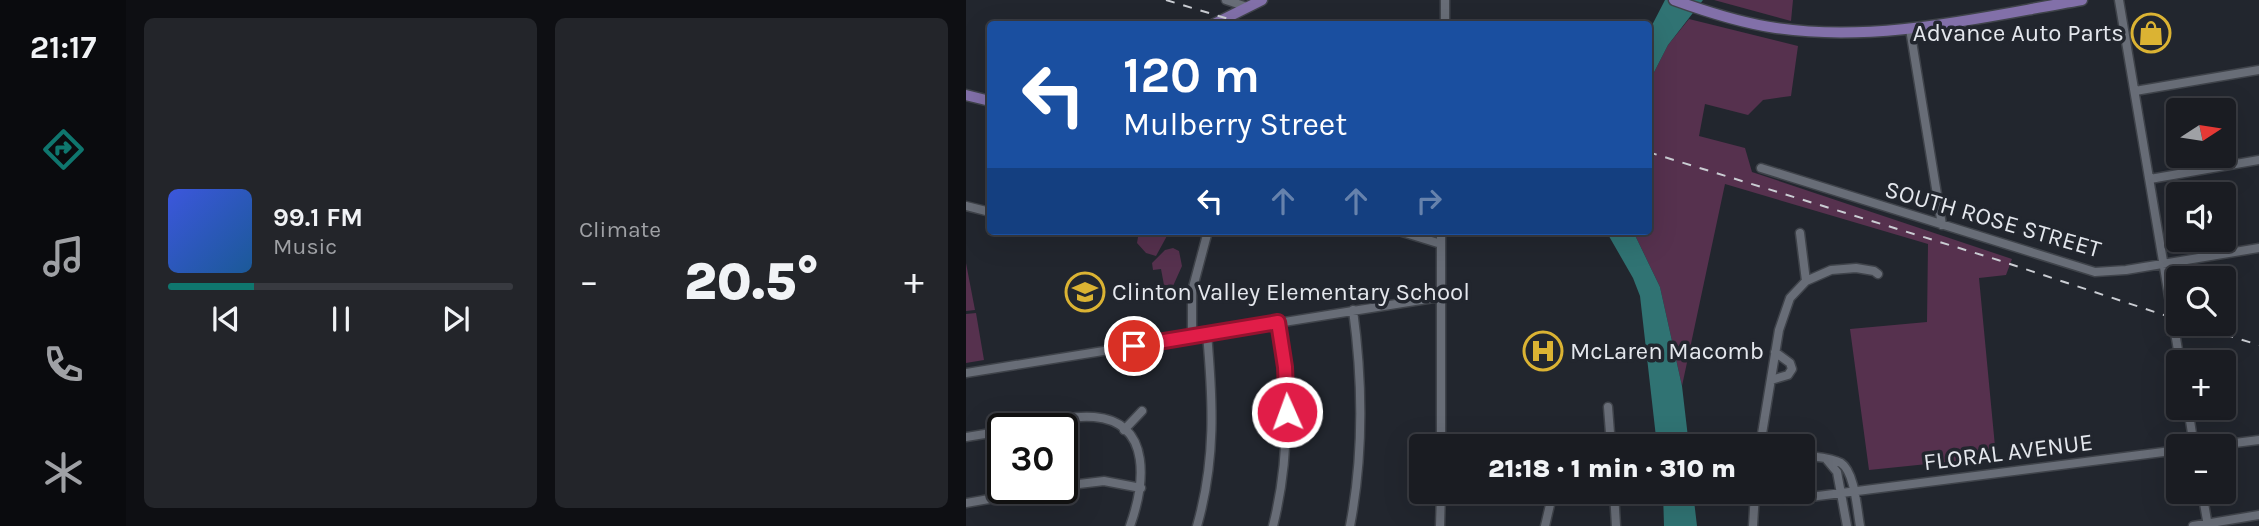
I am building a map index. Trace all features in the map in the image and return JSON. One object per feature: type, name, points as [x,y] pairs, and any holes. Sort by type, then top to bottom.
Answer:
[{"type":"main road","points":[[1220,21],[1262,0]]},
{"type":"main road","points":[[1674,0],[1758,25],[1803,31],[1852,33],[1910,29],[2082,0]]},
{"type":"main road","points":[[966,95],[987,100]]},
{"type":"street","points":[[1226,0],[1247,7]]},
{"type":"street","points":[[1445,0],[1445,21]]},
{"type":"street","points":[[2119,0],[2178,350]]},
{"type":"street","points":[[1910,29],[1942,225]]},
{"type":"street","points":[[2135,91],[2259,70]]},
{"type":"street","points":[[2150,179],[2259,160]]},
{"type":"street","name":"SOUTH ROSE STREET","points":[[1762,169],[2095,272],[2117,271],[2259,248]]},
{"type":"street","points":[[966,206],[987,211]]},
{"type":"street","points":[[1800,233],[1806,281]]},
{"type":"street","points":[[1192,336],[1192,291],[1207,235]]},
{"type":"street","points":[[1412,235],[1441,244]]},
{"type":"street","points":[[1441,235],[1441,434]]},
{"type":"street","points":[[1762,434],[1775,352],[1790,298],[1806,281],[1822,272],[1866,269],[1878,274]]},
{"type":"street","points":[[966,373],[1440,297]]},
{"type":"street","points":[[1350,526],[1358,477],[1362,417],[1360,359],[1353,310]]},
{"type":"street","points":[[1273,526],[1280,495],[1287,412],[1285,367],[1278,322]]},
{"type":"street","points":[[1197,526],[1207,481],[1212,435],[1213,400],[1207,334]]},
{"type":"street","points":[[1771,380],[1788,375],[1792,369],[1790,363],[1775,352]]},
{"type":"street","points":[[1608,407],[1610,434]]},
{"type":"street","points":[[1125,430],[1142,411]]},
{"type":"street","points":[[1078,419],[1090,417],[1108,420],[1125,430],[1139,453],[1142,468],[1141,488],[1130,526]]},
{"type":"street","points":[[966,437],[987,433]]},
{"type":"street","points":[[2236,443],[2259,440]]},
{"type":"street","name":"FLORAL AVENUE","points":[[1815,496],[2166,452]]},
{"type":"street","points":[[1815,458],[1840,463],[1846,469],[1860,526]]},
{"type":"street","points":[[1827,460],[1836,469],[1847,526]]},
{"type":"street","points":[[1078,484],[1104,481],[1141,488]]},
{"type":"street","points":[[966,503],[987,499]]},
{"type":"street","points":[[1440,526],[1441,504]]},
{"type":"street","points":[[1545,526],[1550,504]]},
{"type":"street","points":[[1615,504],[1616,526]]},
{"type":"street","points":[[1754,526],[1755,504]]},
{"type":"street","points":[[2204,504],[2207,525]]},
{"type":"street","points":[[2193,526],[2259,515]]},
{"type":"shaded area","points":[[1665,0],[1703,0],[1668,45],[1652,76],[1652,25]]},
{"type":"shaded area","points":[[1714,0],[1793,0],[1791,21]]},
{"type":"shaded area","points":[[1689,19],[1798,46],[1791,96],[1763,100],[1748,115],[1705,104],[1699,136],[1745,148],[1752,172],[2012,259],[2006,275],[1979,278],[1996,457],[1869,470],[1850,329],[1927,322],[1928,244],[1725,184],[1682,386],[1660,287],[1635,235],[1652,235],[1652,76],[1668,45]]},
{"type":"shaded area","points":[[1138,235],[1167,235],[1156,256],[1146,253],[1137,243]]},
{"type":"shaded area","points":[[1608,235],[1635,235],[1660,287],[1682,386],[1688,434],[1656,434],[1640,296]]},
{"type":"shaded area","points":[[1173,248],[1179,251],[1182,266],[1173,286],[1164,285],[1161,269],[1153,270],[1152,263],[1165,250]]},
{"type":"shaded area","points":[[966,263],[975,310],[966,311]]},
{"type":"shaded area","points":[[976,313],[984,360],[966,363],[966,314]]},
{"type":"shaded area","points":[[1663,504],[1694,504],[1697,526],[1664,526]]},
{"type":"railway","points":[[1166,0],[1235,21]]},
{"type":"railway","points":[[1652,153],[1998,260],[2166,316]]},
{"type":"railway","points":[[2229,336],[2259,345]]},
{"type":"place","name":"Advance Auto Parts","points":[[2151,33]]},
{"type":"place","name":"Clinton Valley Elementary School","points":[[1085,292]]},
{"type":"place","name":"McLaren Macomb","points":[[1543,351]]},
{"type":"route","points":[[1134,346],[1278,322],[1287,386],[1287,412]]}]
